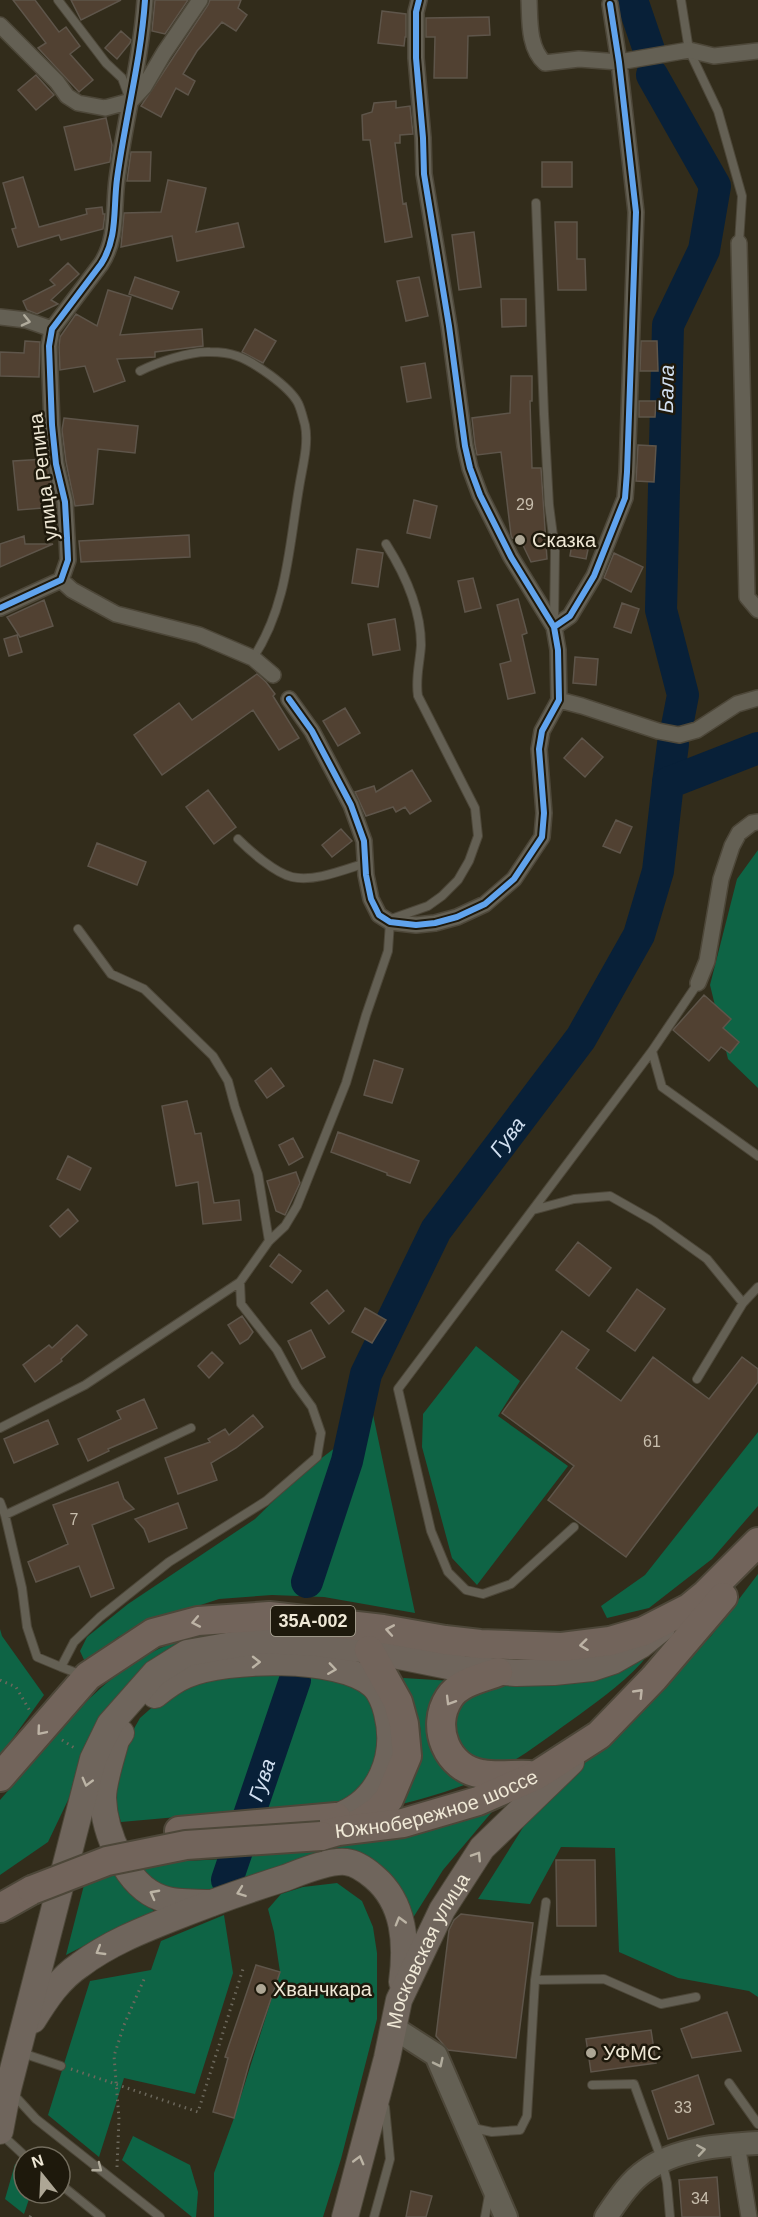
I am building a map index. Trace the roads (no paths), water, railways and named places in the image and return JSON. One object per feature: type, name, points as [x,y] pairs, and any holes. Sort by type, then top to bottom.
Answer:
[{"type":"highway","name":"35А-002","points":[[0,1777],[88,1677],[153,1633],[198,1621],[269,1616],[383,1629],[468,1643],[562,1647],[610,1641],[644,1631],[679,1614],[706,1594],[758,1542]]},
{"type":"highway","name":"Южнобережное шоссе","points":[[0,1908],[57,1862],[83,1851],[129,1838],[179,1831],[403,1823],[478,1801],[537,1775],[599,1735],[654,1678],[758,1557]]},
{"type":"highway","points":[[327,1825],[360,1823],[379,1810],[389,1799],[407,1756],[404,1724],[398,1702],[369,1650]]},
{"type":"highway","points":[[498,1672],[469,1682],[449,1697],[440,1723],[445,1747],[459,1764],[481,1774],[537,1775]]},
{"type":"highway","name":"Южнобережное шоссе","points":[[0,1895],[107,1861],[175,1847],[327,1825]]},
{"type":"main road","points":[[0,2132],[8,2089],[93,1759],[110,1724],[155,1673],[187,1653],[261,1640],[318,1643],[369,1650],[463,1670],[554,1672],[592,1668],[612,1661],[641,1646],[679,1614]]},
{"type":"main road","points":[[211,1903],[161,1898],[140,1885],[133,1879],[118,1856],[106,1815],[103,1797],[116,1740],[135,1714],[172,1682],[202,1670],[241,1662],[288,1662],[349,1671],[373,1685],[384,1702],[392,1733],[383,1775],[362,1803],[327,1825]]},
{"type":"main road","name":"Московская улица","points":[[345,2217],[382,2078],[399,2000],[442,1910],[482,1848],[599,1735]]},
{"type":"main road","points":[[21,2043],[51,1992],[78,1965],[123,1938],[211,1903],[321,1866],[346,1862],[365,1870],[382,1884],[394,1901],[403,1927],[405,1958],[399,2000]]},
{"type":"street","points":[[0,317],[26,320],[51,329],[108,253],[113,237],[117,180],[145,0]]},
{"type":"street","points":[[0,24],[57,82],[67,96],[78,103],[105,108],[131,101],[144,87],[200,0]]},
{"type":"street","points":[[289,699],[312,731],[351,805],[364,841],[366,875],[371,899],[379,915],[390,922],[416,925],[457,917],[485,904],[514,879],[542,837],[544,813],[539,749],[542,731],[559,700],[558,650],[554,627],[511,557],[480,495],[465,446],[449,326],[424,174],[416,58],[416,12],[419,0]]},
{"type":"street","points":[[529,0],[533,43],[537,56],[545,63],[579,59],[619,62],[689,50],[714,56],[741,55],[758,51]]},
{"type":"street","points":[[554,627],[570,616],[594,576],[625,498],[636,212],[610,4]]},
{"type":"street","points":[[739,243],[747,597],[758,610]]},
{"type":"street","name":"улица Репина","points":[[51,329],[49,346],[52,425],[56,464],[65,502],[68,538],[68,560],[61,580]]},
{"type":"street","points":[[0,608],[61,580],[72,590],[116,614],[199,635],[253,658],[273,675]]},
{"type":"street","points":[[559,700],[658,731],[679,735],[697,730],[737,704],[758,698]]},
{"type":"street","points":[[698,983],[707,960],[721,879],[732,846],[739,833],[752,823],[758,822]]},
{"type":"street","points":[[394,2028],[436,2055],[506,2217]]},
{"type":"street","points":[[606,2217],[618,2198],[644,2171],[662,2161],[680,2154],[748,2144],[749,2217]]},
{"type":"lane","points":[[58,0],[106,63],[122,78],[131,101]]},
{"type":"lane","points":[[681,0],[689,50],[718,111],[742,196],[739,243]]},
{"type":"lane","points":[[536,203],[544,414],[549,505],[555,551],[554,627]]},
{"type":"lane","points":[[140,370],[174,358],[207,351],[229,354],[237,356],[278,381],[298,402],[305,427],[305,454],[287,569],[279,606],[267,638],[253,658]]},
{"type":"lane","points":[[0,1428],[85,1385],[240,1282],[269,1241],[285,1226],[297,1206],[346,1083],[388,951],[390,922],[394,918],[428,906],[442,896],[458,880],[469,861],[478,836],[475,808],[418,696],[416,683],[421,646],[418,619],[413,598],[387,544]]},
{"type":"lane","points":[[238,839],[249,850],[290,876],[305,878],[367,863]]},
{"type":"lane","points":[[78,929],[111,974],[144,989],[213,1056],[218,1064],[228,1081],[258,1174],[269,1241]]},
{"type":"lane","points":[[574,1527],[511,1584],[483,1594],[466,1590],[448,1572],[431,1531],[398,1389],[652,1051],[698,983]]},
{"type":"lane","points":[[652,1051],[662,1087],[758,1156]]},
{"type":"lane","points":[[533,1210],[574,1199],[610,1196],[654,1221],[707,1259],[743,1303]]},
{"type":"lane","points":[[61,1667],[74,1642],[100,1617],[169,1562],[266,1501],[317,1457],[321,1433],[312,1407],[296,1385],[277,1350],[242,1304],[240,1282]]},
{"type":"lane","points":[[697,1379],[743,1303],[758,1287]]},
{"type":"lane","points":[[5,1515],[191,1428]]},
{"type":"lane","points":[[0,1502],[22,1588],[27,1627],[37,1657],[88,1677]]},
{"type":"lane","points":[[466,2126],[492,2132],[520,2130],[527,2116],[535,1980],[546,1902]]},
{"type":"lane","points":[[535,1980],[604,1979],[661,2004],[696,1997]]},
{"type":"lane","points":[[21,2043],[61,2066]]},
{"type":"lane","points":[[374,2217],[390,2159],[382,2078]]},
{"type":"lane","points":[[729,2083],[758,2124]]},
{"type":"lane","points":[[592,2085],[634,2084],[662,2161],[667,2182],[670,2217]]},
{"type":"lane","points":[[8,2089],[36,2119],[160,2217]]},
{"type":"lane","points":[[0,2132],[14,2145]]},
{"type":"lane","points":[[485,2217],[491,2184]]},
{"type":"lane","points":[[72,2194],[101,2217]]},
{"type":"waterway","name":"Бала","points":[[632,0],[650,53]]},
{"type":"waterway","name":"Бала","points":[[652,75],[715,186],[704,250],[668,325],[661,610],[683,695],[677,726]]},
{"type":"waterway","name":"Бала","points":[[668,783],[673,744]]},
{"type":"waterway","name":"Гува","points":[[307,1582],[347,1461],[366,1374],[436,1230],[581,1038],[639,935],[658,871],[668,783],[758,748]]},
{"type":"waterway","name":"Гува","points":[[227,1880],[295,1680]]},
{"type":"place","name":"Сказка","points":[[520,540]]},
{"type":"place","name":"Хванчкара","points":[[261,1989]]},
{"type":"place","name":"УФМС","points":[[591,2053]]}]
